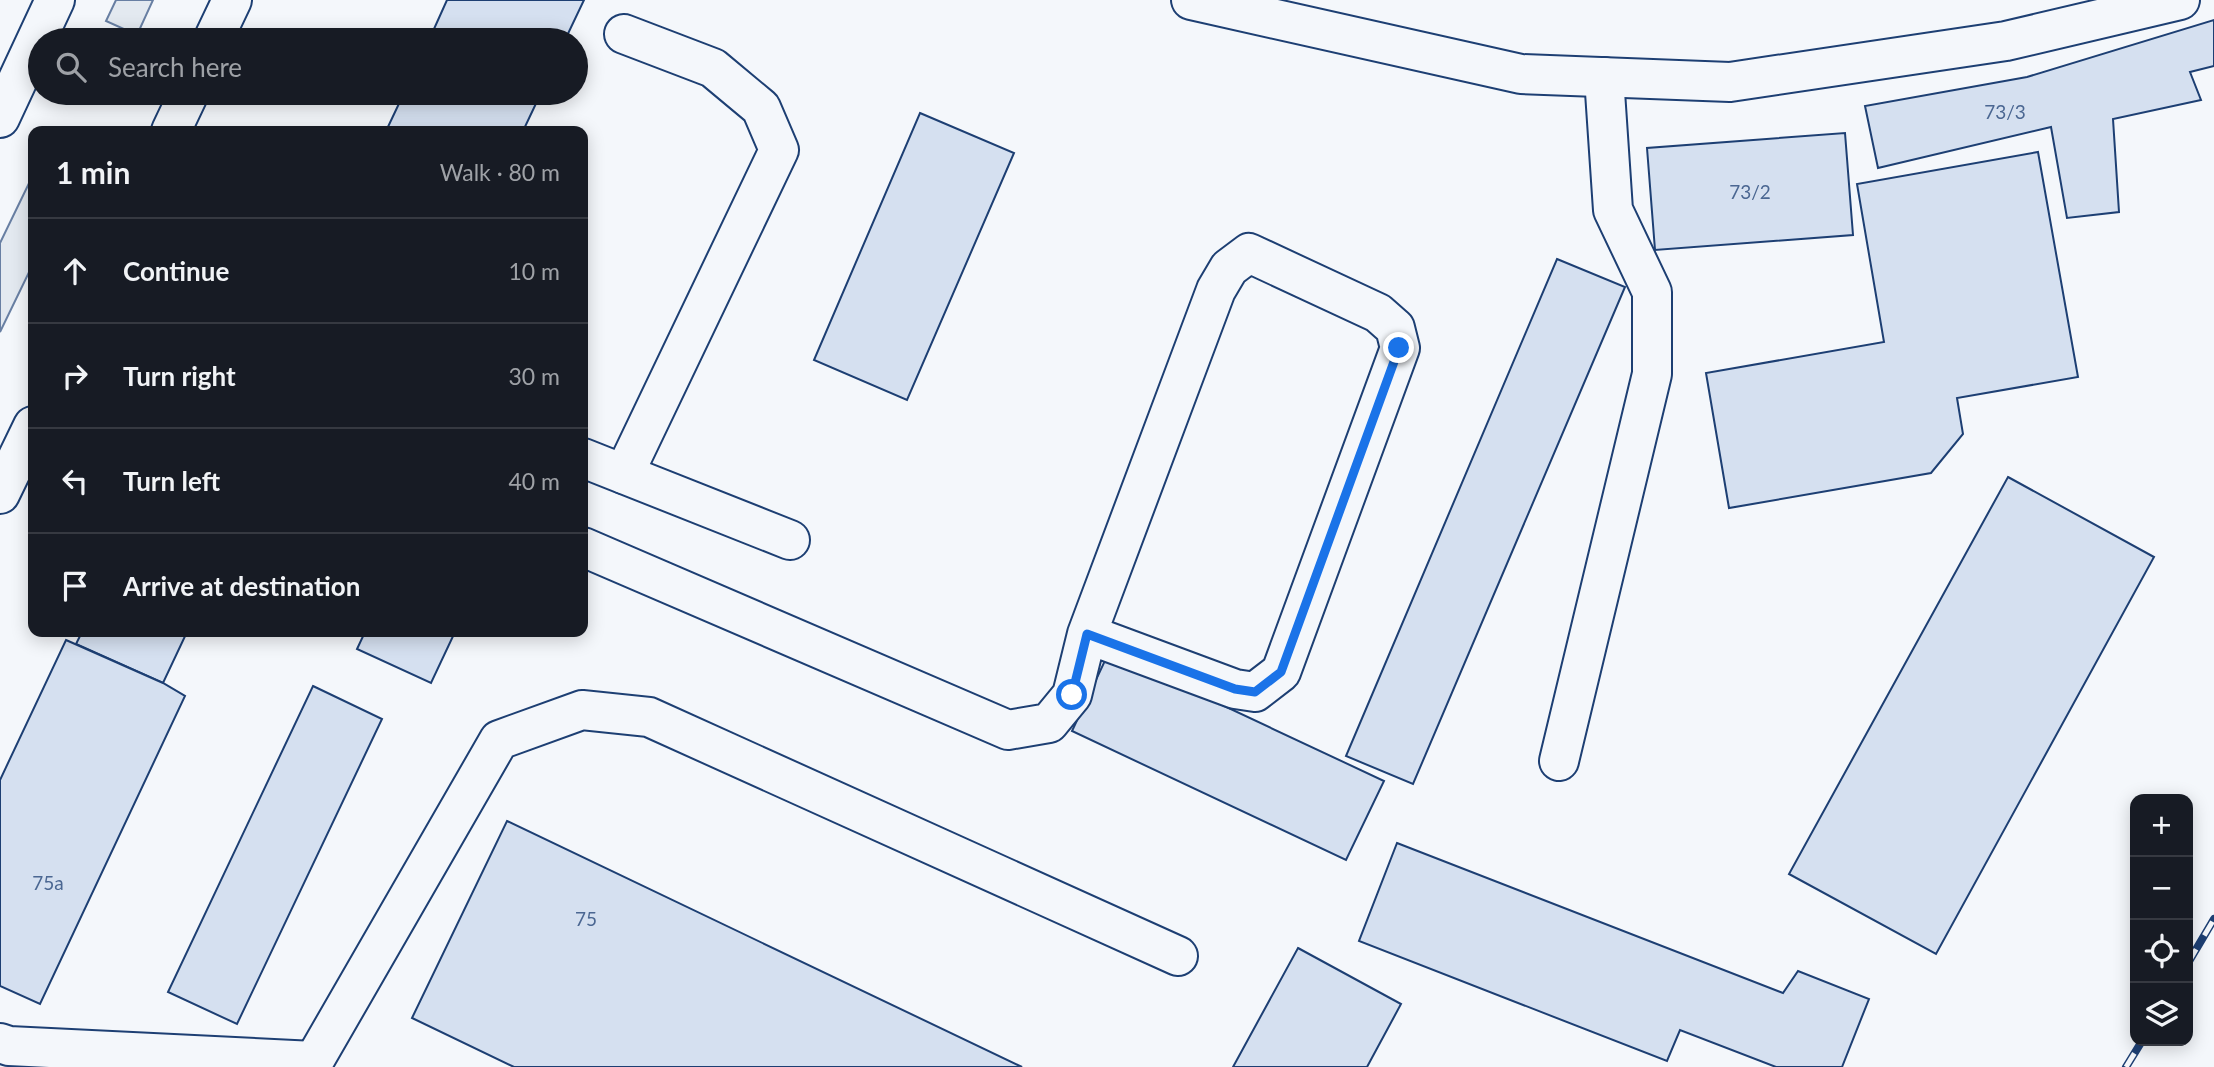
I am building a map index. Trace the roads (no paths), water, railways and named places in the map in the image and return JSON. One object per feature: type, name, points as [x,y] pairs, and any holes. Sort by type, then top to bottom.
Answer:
[{"type":"main road","points":[[42,28],[55,0]]},
{"type":"main road","points":[[219,28],[232,0]]},
{"type":"main road","points":[[1191,0],[1521,74],[1730,82],[2006,41],[2180,0]]},
{"type":"main road","points":[[624,34],[713,68],[761,108],[779,150],[624,474]]},
{"type":"main road","points":[[0,118],[28,58]]},
{"type":"main road","points":[[1559,761],[1652,374],[1652,292],[1613,210],[1604,77]]},
{"type":"main road","points":[[174,126],[184,105]]},
{"type":"main road","points":[[588,549],[1008,730],[1049,723],[1072,695],[1087,634],[1216,290],[1229,268],[1249,253],[1378,313],[1395,328],[1399,348],[1281,672],[1255,692],[1235,689],[1087,634]]},
{"type":"main road","points":[[0,494],[28,436]]},
{"type":"main road","points":[[588,460],[790,540]]},
{"type":"main road","points":[[0,1043],[9,1046],[320,1064],[499,740],[582,710],[649,717],[1178,956]]},
{"type":"railway","points":[[2193,955],[2214,919]]},
{"type":"railway","points":[[2126,1067],[2139,1046]]}]
